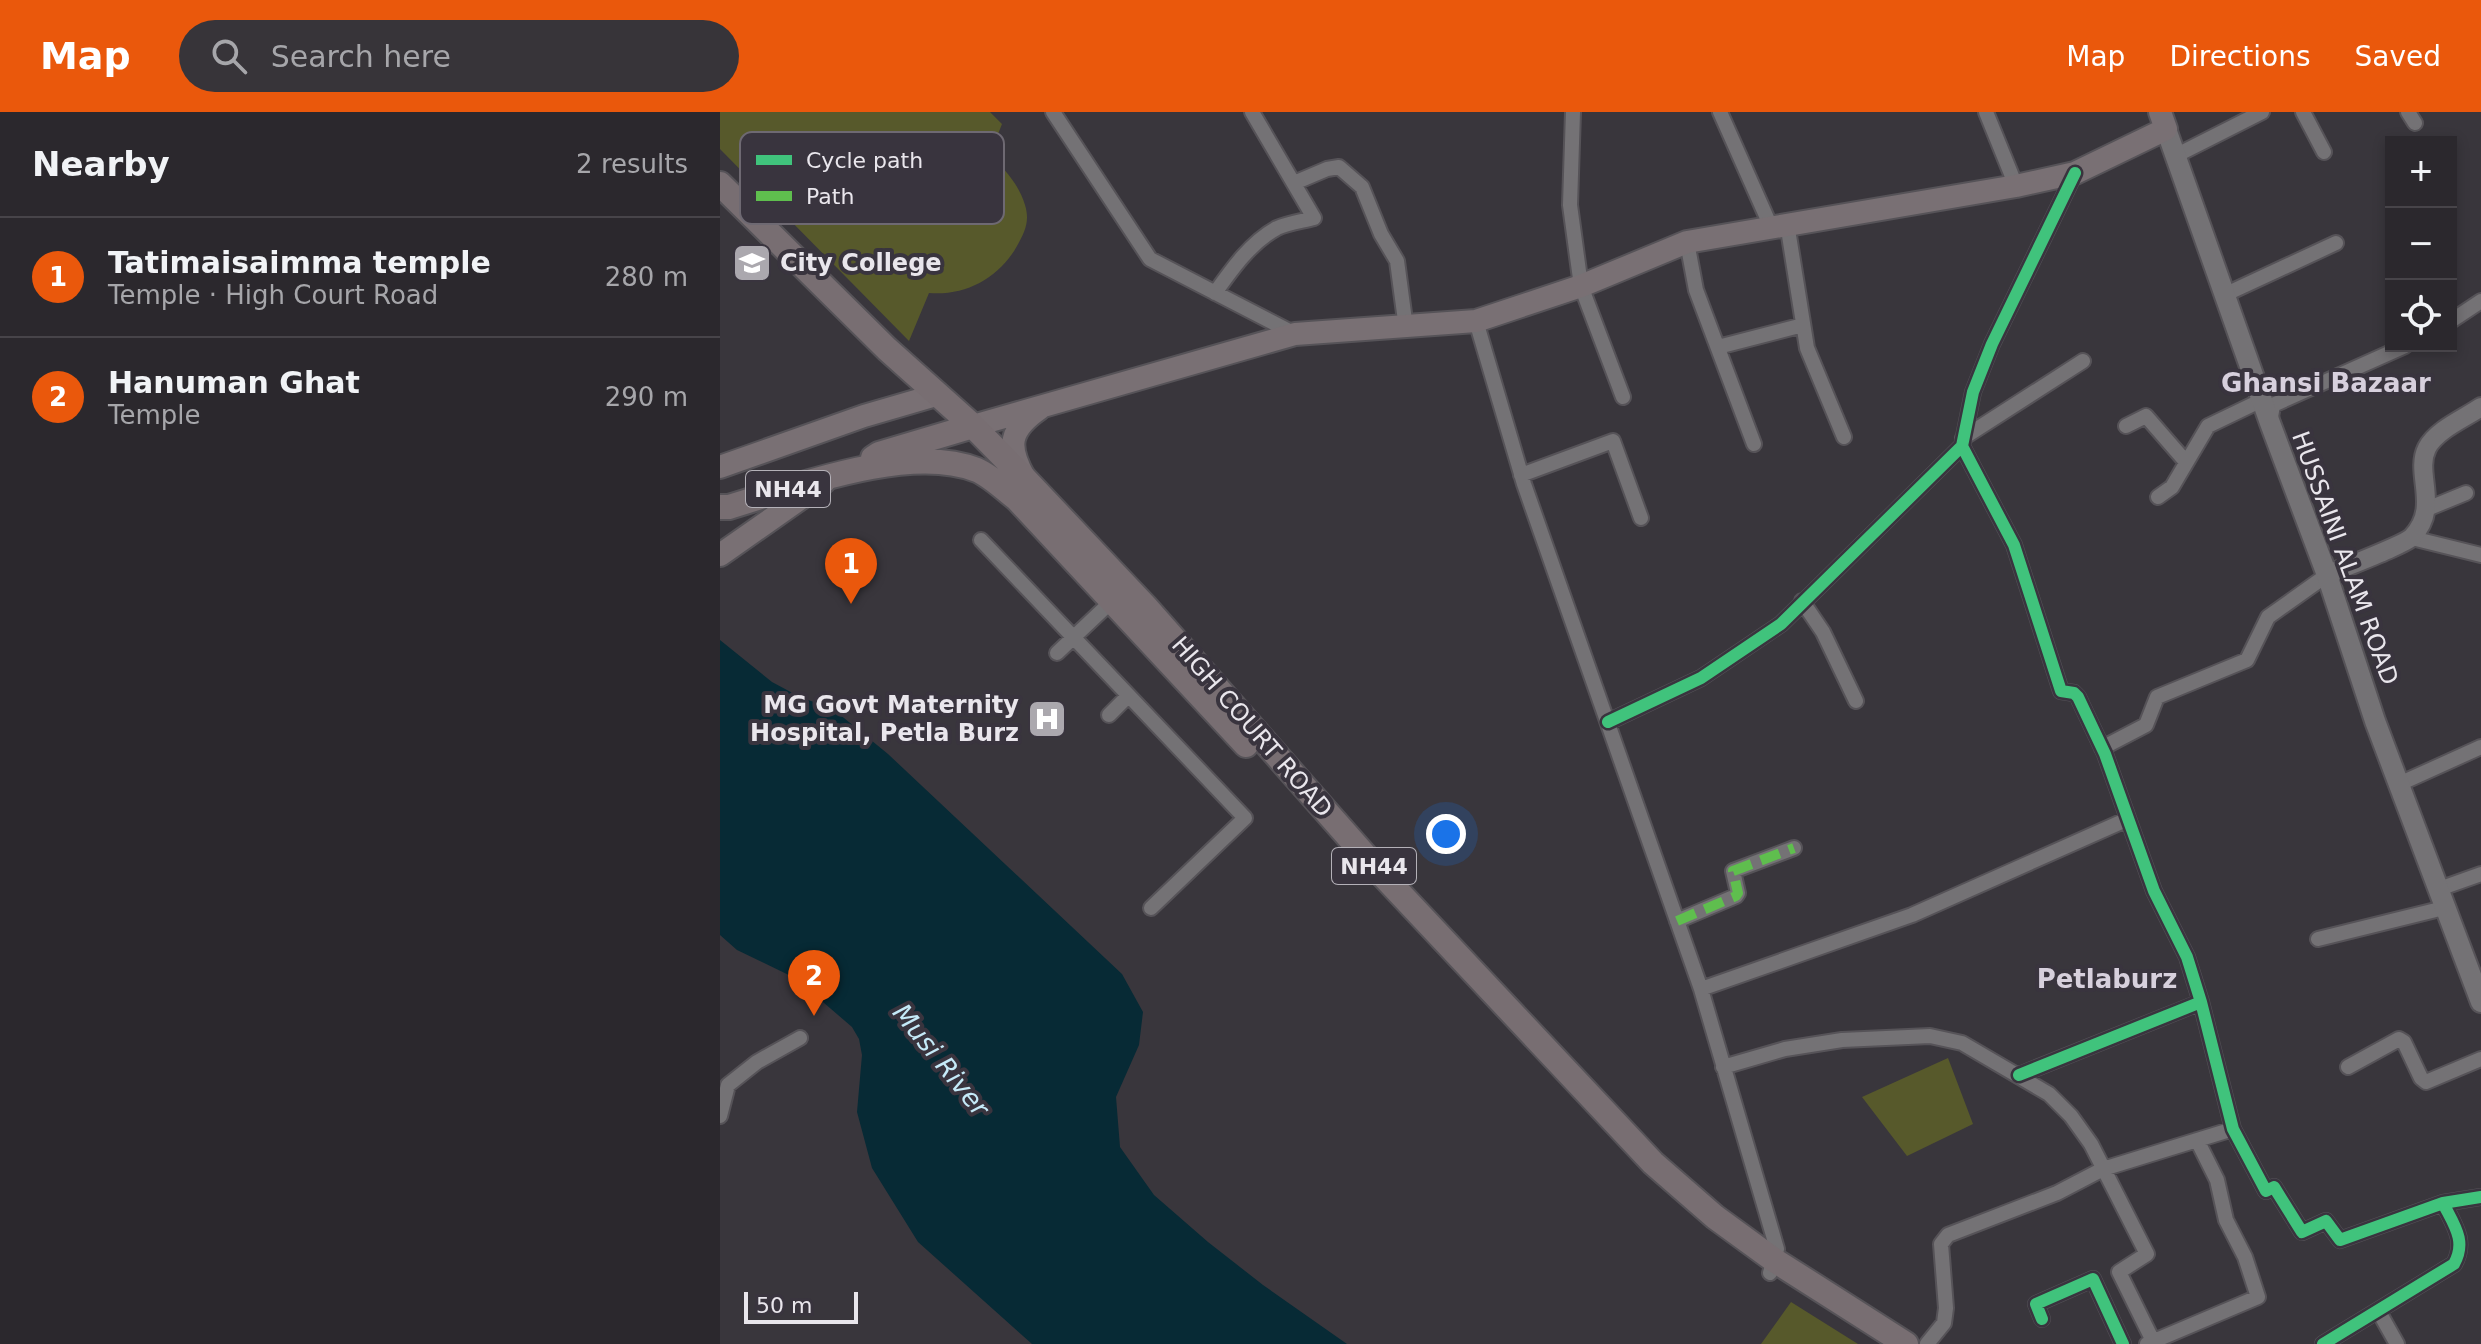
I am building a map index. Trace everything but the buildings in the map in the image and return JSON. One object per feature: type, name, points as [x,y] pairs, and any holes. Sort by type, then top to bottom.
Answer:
[{"type":"highway","name":"HIGH COURT ROAD","points":[[720,184],[740,204]]},
{"type":"highway","name":"HIGH COURT ROAD","points":[[761,224],[1025,479],[1145,606],[1376,868],[1653,1163],[1772,1267],[1883,1344]]},
{"type":"highway","points":[[846,473],[879,454],[973,426]]},
{"type":"highway","name":"HIGH COURT ROAD","points":[[720,507],[846,473],[898,464],[945,462],[979,471],[1017,499],[1113,600],[1640,1173],[1707,1227],[1906,1344]]},
{"type":"main road","points":[[973,426],[1295,334],[1476,321],[1581,286],[1687,242],[2016,186],[2075,173],[2163,120]]},
{"type":"main road","name":"HUSSAINI ALAM ROAD","points":[[2163,120],[2327,575],[2375,721],[2481,1002]]},
{"type":"main road","points":[[720,467],[864,416],[936,395]]},
{"type":"main road","points":[[1025,479],[1014,458],[1016,430],[1051,402]]},
{"type":"main road","points":[[720,555],[812,489],[846,473]]},
{"type":"street","points":[[1053,112],[1150,259],[1295,334]]},
{"type":"street","points":[[1215,293],[1245,255],[1265,236],[1279,227],[1314,218],[1252,112]]},
{"type":"street","points":[[1573,112],[1570,205],[1581,286],[1623,397]]},
{"type":"street","points":[[1720,112],[1779,225],[1807,348],[1844,437]]},
{"type":"street","points":[[1986,112],[2016,186]]},
{"type":"street","points":[[2175,156],[2262,112]]},
{"type":"street","points":[[2303,112],[2324,152]]},
{"type":"street","points":[[1294,183],[1339,167],[1362,187],[1381,234],[1397,261],[1406,328]]},
{"type":"street","points":[[2075,173],[1992,344],[1973,392],[1963,442],[2014,545],[2061,691],[2074,693],[2078,697],[2102,748],[2154,891],[2187,957],[2233,1129],[2266,1191],[2274,1187],[2302,1232],[2326,1221],[2340,1240],[2443,1203],[2481,1197]]},
{"type":"street","points":[[1687,242],[1696,290],[1754,444]]},
{"type":"street","points":[[2224,295],[2336,243]]},
{"type":"street","points":[[2457,317],[2481,301]]},
{"type":"street","points":[[1476,321],[1521,475],[1701,989],[1777,1249],[1772,1267]]},
{"type":"street","points":[[1718,347],[1803,325]]},
{"type":"street","points":[[2270,423],[2273,405],[2392,352]]},
{"type":"street","points":[[1608,722],[1701,678],[1781,624],[1963,442],[2083,361]]},
{"type":"street","points":[[2158,497],[2172,487],[2208,426],[2262,400]]},
{"type":"street","points":[[2412,538],[2427,509],[2424,457],[2427,447],[2440,434],[2481,407]]},
{"type":"street","points":[[2126,426],[2146,416],[2186,462]]},
{"type":"street","points":[[1521,475],[1613,441],[1641,518]]},
{"type":"street","points":[[2427,509],[2466,493]]},
{"type":"street","points":[[2102,748],[2146,725],[2157,697],[2247,660],[2268,617],[2327,575],[2412,538],[2481,555]]},
{"type":"street","points":[[981,540],[1245,818],[1151,908]]},
{"type":"street","points":[[1057,653],[1113,600]]},
{"type":"street","points":[[1802,601],[1823,632],[1856,701]]},
{"type":"street","points":[[1109,715],[1128,696]]},
{"type":"street","points":[[2399,784],[2481,747]]},
{"type":"street","points":[[1701,989],[1912,915],[2128,819]]},
{"type":"street","points":[[1677,921],[1738,895],[1733,871],[1794,848]]},
{"type":"street","points":[[2318,939],[2441,898],[2481,874]]},
{"type":"street","points":[[2019,1075],[2201,1002]]},
{"type":"street","points":[[1723,1067],[1785,1049],[1842,1040],[1930,1036],[1962,1043],[2049,1094],[2071,1116],[2091,1144],[2147,1254],[2119,1272],[2150,1342],[2258,1297],[2245,1257],[2226,1220],[2217,1180],[2197,1140]]},
{"type":"street","points":[[720,1116],[724,1083],[800,1038]]},
{"type":"street","points":[[2348,1067],[2399,1039],[2404,1042],[2421,1078],[2426,1082],[2481,1059]]},
{"type":"street","points":[[1927,1344],[1944,1323],[1946,1308],[1941,1244],[1948,1235],[2057,1193],[2103,1169],[2233,1129]]},
{"type":"street","points":[[2323,1344],[2454,1264],[2461,1252],[2458,1235],[2443,1203]]},
{"type":"street","points":[[2042,1319],[2036,1304],[2093,1279],[2123,1344]]},
{"type":"street","points":[[2379,1312],[2397,1344]]},
{"type":"green space","points":[[720,112],[990,112],[1002,124],[999,132],[740,132],[740,169],[720,149]]},
{"type":"green space","points":[[1004,170],[1019,190],[1027,216],[1017,246],[1001,267],[980,283],[956,291],[929,293],[909,341],[794,224],[1004,224]]},
{"type":"green space","points":[[1948,1058],[1973,1124],[1907,1156],[1862,1097]]},
{"type":"green space","points":[[1791,1302],[1858,1344],[1761,1344]]},
{"type":"water","name":"Musi River","points":[[720,640],[772,682],[833,709],[888,754],[1122,974],[1143,1012],[1139,1045],[1116,1097],[1120,1147],[1154,1195],[1208,1242],[1347,1344],[1032,1344],[918,1242],[872,1168],[857,1112],[862,1055],[859,1039],[852,1027],[795,978],[737,950],[720,935]]},
{"type":"marked path","points":[[1677,921],[1736,896],[1733,871],[1794,848]]},
{"type":"cycle path","points":[[2075,173],[1992,344],[1973,392],[1962,446],[2014,545],[2061,691],[2074,693],[2078,697],[2105,754],[2154,891],[2187,957],[2233,1129],[2266,1191],[2274,1187],[2302,1232],[2326,1221],[2340,1240],[2443,1203],[2481,1197]]},
{"type":"cycle path","points":[[1608,722],[1701,678],[1781,624],[1962,446]]},
{"type":"cycle path","points":[[2019,1075],[2201,1002]]},
{"type":"cycle path","points":[[2323,1344],[2454,1264],[2459,1240],[2443,1203]]},
{"type":"cycle path","points":[[2042,1319],[2036,1304],[2093,1279],[2123,1344]]},
{"type":"place","name":"City College","points":[[752,263]]},
{"type":"place","name":"Tatimaisaimma temple","points":[[851,604]]},
{"type":"place","name":"MG Govt Maternity Hospital, Petla Burz","points":[[1047,719]]},
{"type":"place","name":"Hanuman Ghat","points":[[814,1016]]},
{"type":"district","name":"Ghansi Bazaar","points":[[2326,383]]},
{"type":"district","name":"Petlaburz","points":[[2107,979]]}]
